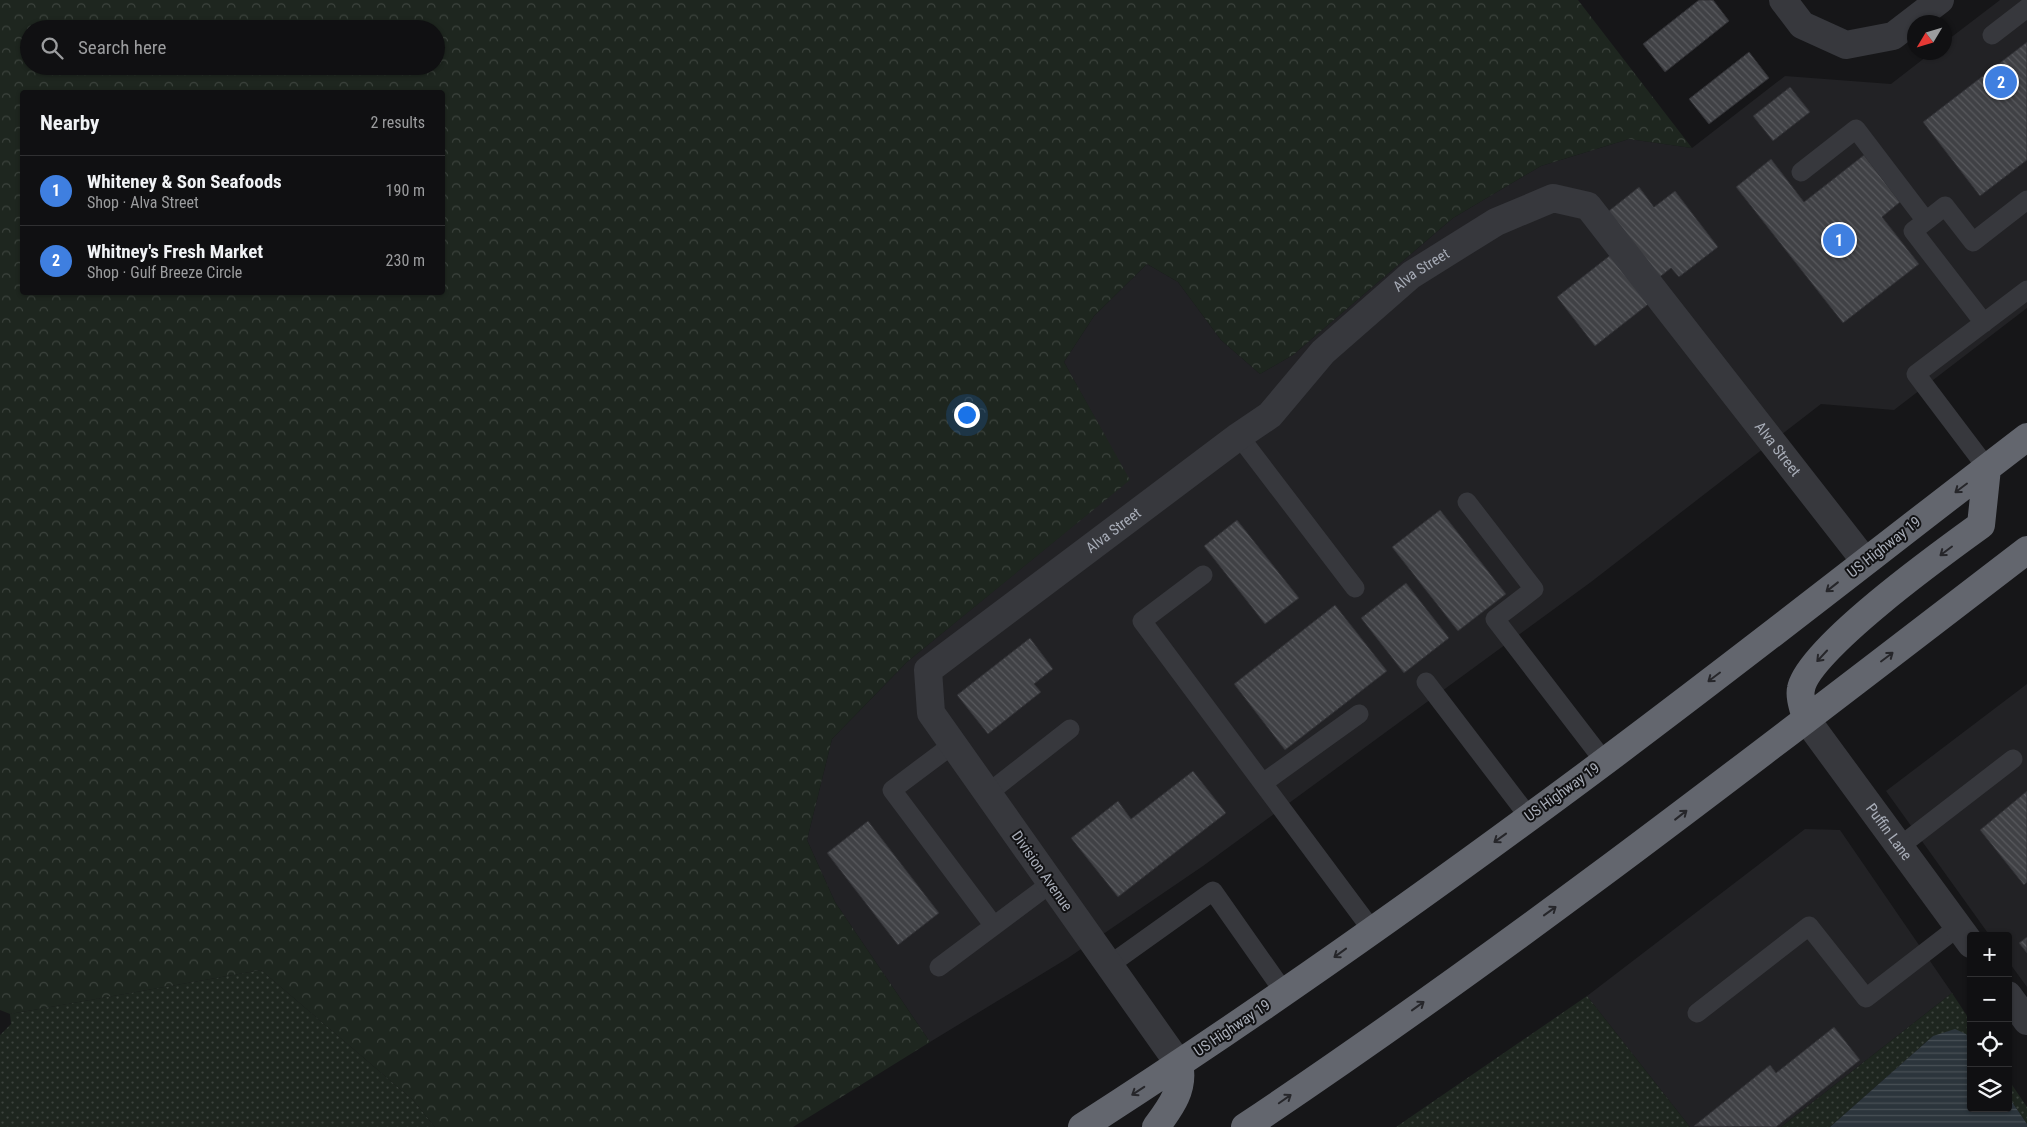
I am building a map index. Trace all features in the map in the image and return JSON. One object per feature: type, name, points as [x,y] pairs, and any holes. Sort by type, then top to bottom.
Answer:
[{"type":"highway","name":"US Highway 19","points":[[1082,1127],[1179,1064],[1284,992],[1529,817],[2027,437]]},
{"type":"highway","points":[[1806,719],[1800,690],[1808,672],[1824,653],[1920,570],[1981,525],[1987,468]]},
{"type":"highway","points":[[1245,1127],[1392,1025],[1618,863],[2027,550]]},
{"type":"highway","points":[[1156,1127],[1180,1088],[1182,1075],[1179,1064]]},
{"type":"street","points":[[1783,0],[1802,25],[1846,45],[1894,36],[1940,0]]},
{"type":"street","name":"Alva Street","points":[[928,670],[1239,436],[1270,415],[1323,352],[1411,275],[1496,222],[1553,198],[1588,206],[1865,562]]},
{"type":"street","name":"Division Avenue","points":[[928,670],[931,713],[1179,1064]]},
{"type":"street","name":"Puffin Lane","points":[[1806,719],[1964,936]]},
{"type":"street","points":[[2012,1001],[2027,1021]]},
{"type":"lane","points":[[1992,36],[2027,8]]},
{"type":"lane","points":[[1801,172],[1856,130],[1926,221]]},
{"type":"lane","points":[[1984,323],[1913,232],[1945,206],[1973,242],[2027,200]]},
{"type":"lane","points":[[1987,468],[1916,374],[2027,290]]},
{"type":"lane","points":[[1239,436],[1355,588]]},
{"type":"lane","points":[[1467,502],[1534,589],[1495,619],[1604,761]]},
{"type":"lane","points":[[1204,575],[1142,621],[1372,930]]},
{"type":"lane","points":[[1426,682],[1529,817]]},
{"type":"lane","points":[[1262,783],[1359,714]]},
{"type":"lane","points":[[987,794],[1070,729]]},
{"type":"lane","points":[[952,745],[892,790],[994,926]]},
{"type":"lane","points":[[1899,847],[2013,759]]},
{"type":"lane","points":[[938,967],[1050,884]]},
{"type":"lane","points":[[1108,966],[1213,891],[1284,992]]},
{"type":"lane","points":[[1697,1012],[1809,926],[1866,998],[1964,936]]},
{"type":"shaded area","points":[[2000,0],[2027,0],[2027,308],[1894,410],[1821,404],[1591,582],[1203,866],[1068,958],[930,1042],[835,902],[807,840],[832,739],[907,662],[1129,480],[1064,362],[1094,316],[1147,264],[1178,282],[1221,340],[1260,374],[1293,355],[1453,218],[1541,166],[1629,139],[1692,148],[1785,76],[1891,84],[1922,60],[1952,60],[1952,37]]},
{"type":"shaded area","points":[[2027,684],[2027,987],[2012,966],[2012,932],[1987,932],[1886,791]]},
{"type":"shaded area","points":[[1805,829],[1840,830],[1952,993],[1781,1127],[1690,1127],[1587,996]]},
{"type":"shaded area","points":[[1955,1029],[1967,1035],[1967,1112],[2012,1112],[2012,1102],[2027,1124],[2027,1127],[1830,1127],[1933,1036]]},
{"type":"green space","points":[[0,0],[1578,0],[1692,148],[1629,139],[1541,166],[1453,218],[1293,355],[1260,374],[1221,340],[1178,282],[1147,264],[1094,316],[1064,362],[1130,480],[907,662],[832,739],[807,840],[835,902],[930,1042],[793,1127],[435,1127],[413,1100],[261,970],[10,1014],[0,1010]]},
{"type":"green space","points":[[261,970],[413,1100],[435,1127],[0,1127],[0,1035],[11,1024],[10,1014]]},
{"type":"green space","points":[[1952,993],[1967,1016],[1967,1035],[1933,1036],[1830,1127],[1781,1127]]},
{"type":"green space","points":[[1587,996],[1690,1127],[1396,1127]]},
{"type":"green space","points":[[2012,1085],[2027,1107],[2027,1124],[2012,1102]]},
{"type":"building","points":[[1699,0],[1713,0],[1729,21],[1665,72],[1643,44]]},
{"type":"building","points":[[2027,42],[2027,160],[1980,196],[1923,122]]},
{"type":"building","points":[[1749,52],[1769,78],[1709,124],[1689,99]]},
{"type":"building","points":[[1790,87],[1810,112],[1773,141],[1753,116]]},
{"type":"building","points":[[1864,155],[1900,202],[1882,217],[1919,264],[1843,323],[1736,187],[1771,159],[1804,202]]},
{"type":"building","points":[[1639,187],[1654,207],[1675,191],[1718,247],[1679,277],[1671,268],[1656,280],[1605,214]]},
{"type":"building","points":[[1613,253],[1651,302],[1595,346],[1557,297]]},
{"type":"building","points":[[1440,510],[1506,594],[1458,631],[1392,547]]},
{"type":"building","points":[[1237,520],[1299,598],[1265,624],[1204,546]]},
{"type":"building","points":[[1406,583],[1449,638],[1404,673],[1361,618]]},
{"type":"building","points":[[1335,605],[1387,671],[1285,750],[1234,684]]},
{"type":"building","points":[[1030,638],[1053,669],[1034,684],[1041,692],[988,734],[957,695]]},
{"type":"building","points":[[1193,771],[1226,813],[1118,897],[1071,838],[1118,801],[1131,819]]},
{"type":"building","points":[[2027,791],[2027,882],[2024,885],[1980,830]]},
{"type":"building","points":[[868,821],[939,913],[898,945],[827,853]]},
{"type":"building","points":[[2027,937],[2027,953],[2019,943]]},
{"type":"building","points":[[1834,1027],[1860,1060],[1776,1127],[1694,1126],[1770,1065],[1776,1073]]},
{"type":"place","name":"Whitney's Fresh Market","points":[[2001,82]]},
{"type":"place","name":"Whiteney & Son Seafoods","points":[[1839,240]]}]
